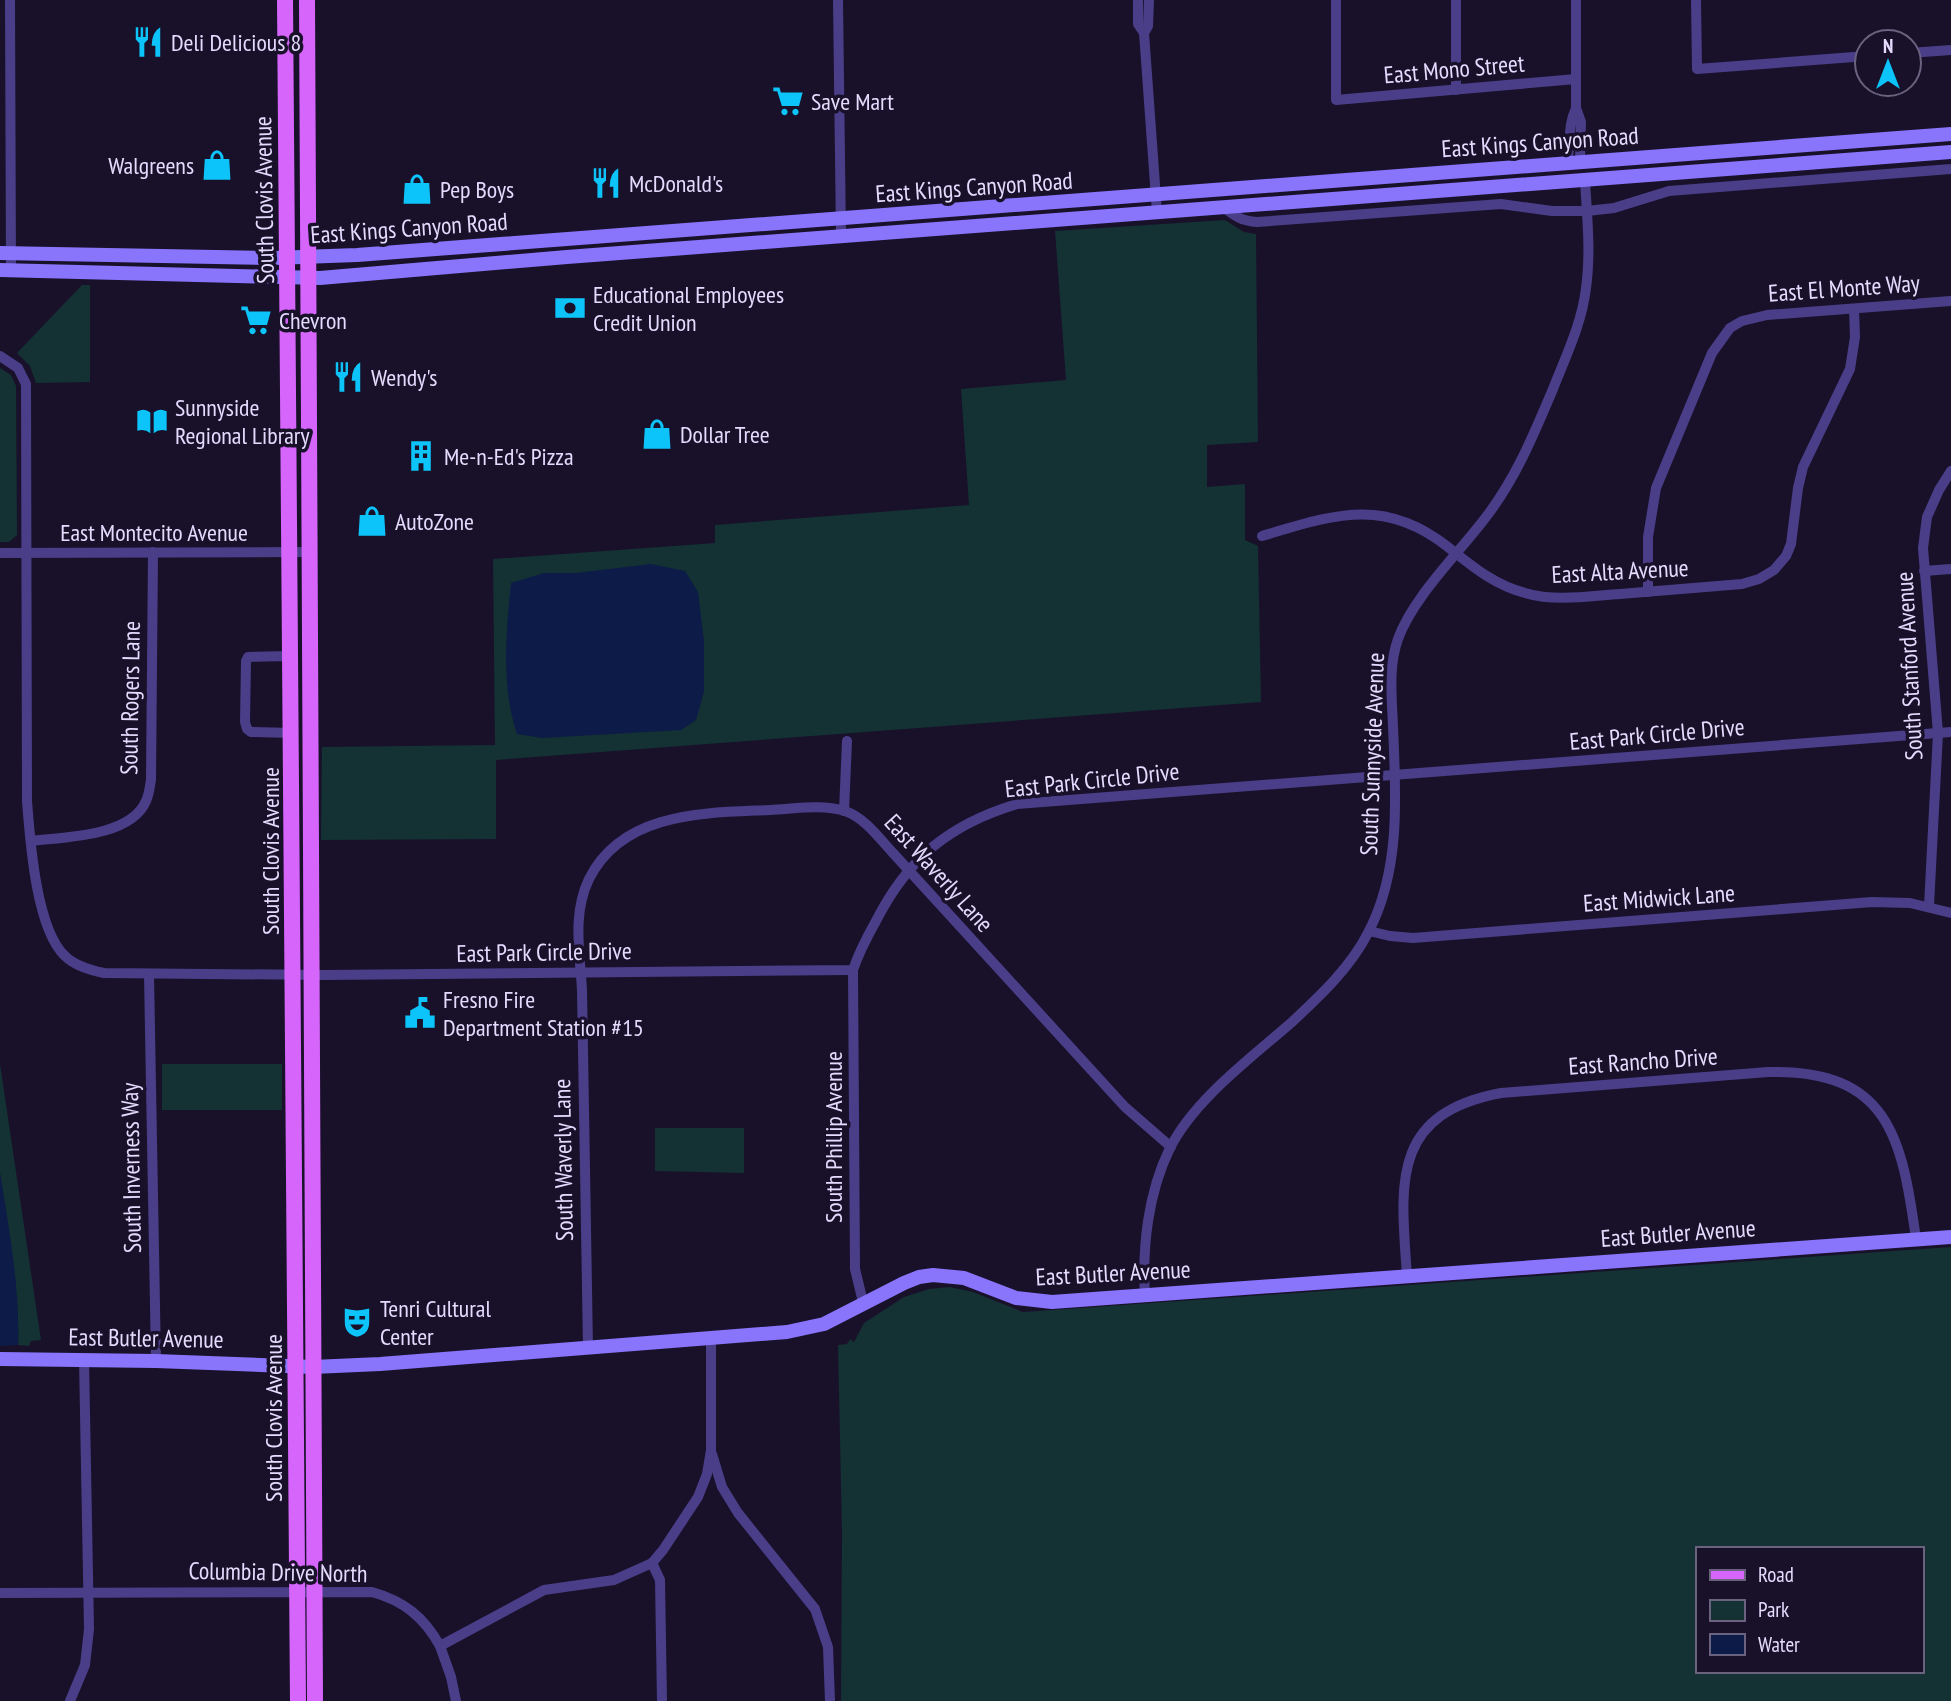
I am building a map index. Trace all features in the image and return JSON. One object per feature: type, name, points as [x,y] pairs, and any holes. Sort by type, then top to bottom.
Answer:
[{"type":"main road","name":"South Clovis Avenue","points":[[285,0],[298,1701]]},
{"type":"main road","points":[[297,0],[299,13],[308,30]]},
{"type":"main road","name":"South Clovis Avenue","points":[[307,0],[315,1701]]},
{"type":"main road","points":[[286,48],[296,54],[298,82],[308,93]]},
{"type":"main road","name":"East Kings Canyon Road","points":[[5,253],[309,258],[1951,134]]},
{"type":"main road","points":[[1585,181],[1587,175],[1595,170],[1704,162],[1729,152]]},
{"type":"main road","name":"East Kings Canyon Road","points":[[5,270],[308,278],[1951,152]]},
{"type":"main road","points":[[1441,191],[1467,180],[1564,172],[1575,168],[1573,163]]},
{"type":"main road","points":[[554,258],[560,250],[649,242],[659,233]]},
{"type":"main road","name":"East Butler Avenue","points":[[0,1359],[84,1359],[313,1367],[380,1364],[787,1332],[814,1327],[835,1319],[863,1302],[919,1277],[933,1275],[964,1278],[1006,1295],[1036,1302],[1951,1237]]},
{"type":"street","points":[[5,270],[10,0]]},
{"type":"street","points":[[838,0],[841,236]]},
{"type":"street","points":[[1138,0],[1138,24],[1143,33],[1157,212]]},
{"type":"street","points":[[1143,33],[1148,26],[1149,0]]},
{"type":"street","name":"East Mono Street","points":[[1336,0],[1336,100],[1576,79]]},
{"type":"street","points":[[1456,0],[1456,90]]},
{"type":"street","points":[[1573,163],[1581,122],[1576,108],[1576,0]]},
{"type":"street","points":[[1696,0],[1698,69],[1853,57]]},
{"type":"street","points":[[1923,52],[1951,50]]},
{"type":"street","name":"East Kings Canyon Road","points":[[1223,207],[1236,217],[1257,222],[1502,204],[1552,211],[1587,211],[1614,208],[1669,191],[1951,169]]},
{"type":"street","name":"South Sunnyside Avenue","points":[[1145,1296],[1144,1275],[1149,1224],[1160,1175],[1171,1147],[1205,1101],[1321,995],[1351,960],[1369,931],[1388,870],[1395,820],[1392,684],[1398,640],[1418,603],[1487,515],[1513,476],[1571,345],[1586,291],[1588,270],[1585,181]]},
{"type":"street","name":"East El Monte Way","points":[[1648,592],[1648,537],[1656,488],[1712,353],[1730,328],[1742,321],[1767,314],[1951,301]]},
{"type":"street","name":"East Alta Avenue","points":[[1262,536],[1323,518],[1365,513],[1413,524],[1430,532],[1497,583],[1526,594],[1559,598],[1742,584],[1759,579],[1774,570],[1786,556],[1791,544],[1803,467],[1850,369],[1855,337],[1854,309]]},
{"type":"street","points":[[0,356],[18,368],[26,384],[27,801],[31,842]]},
{"type":"street","name":"South Stanford Avenue","points":[[1929,906],[1938,733],[1923,548],[1927,517],[1951,471]]},
{"type":"street","name":"South Rogers Lane","points":[[31,842],[92,834],[114,828],[132,818],[146,803],[151,780],[153,552]]},
{"type":"street","name":"East Montecito Avenue","points":[[0,553],[309,552]]},
{"type":"street","points":[[1924,571],[1951,569]]},
{"type":"street","points":[[291,656],[248,657],[245,722],[251,732],[292,733]]},
{"type":"street","name":"East Park Circle Drive","points":[[31,842],[44,919],[52,940],[66,957],[86,969],[104,973],[311,975],[853,970],[886,900],[907,871],[930,848],[968,822],[1017,804],[1951,732]]},
{"type":"street","points":[[579,972],[578,928],[583,895],[589,879],[607,855],[633,834],[652,824],[696,814],[819,808],[844,811],[847,741]]},
{"type":"street","name":"East Waverly Lane","points":[[844,811],[865,823],[1125,1107],[1171,1147]]},
{"type":"street","name":"East Midwick Lane","points":[[1369,931],[1413,938],[1872,902],[1910,903],[1951,913]]},
{"type":"street","name":"South Phillip Avenue","points":[[853,970],[855,1269],[863,1302]]},
{"type":"street","name":"South Waverly Lane","points":[[579,972],[582,990],[588,1348]]},
{"type":"street","name":"South Inverness Way","points":[[149,975],[156,1361]]},
{"type":"street","name":"East Rancho Drive","points":[[1407,1276],[1402,1203],[1407,1166],[1419,1141],[1446,1112],[1480,1097],[1501,1093],[1768,1072],[1795,1072],[1828,1078],[1862,1097],[1883,1116],[1901,1157],[1916,1239]]},
{"type":"street","points":[[456,1701],[440,1646],[544,1590],[614,1580],[652,1563],[663,1550],[698,1497],[707,1474],[711,1450],[711,1339]]},
{"type":"street","points":[[71,1701],[85,1665],[89,1629],[84,1359]]},
{"type":"street","points":[[711,1450],[722,1487],[734,1506],[816,1609],[828,1647],[830,1701]]},
{"type":"street","points":[[652,1563],[660,1580],[662,1701]]},
{"type":"street","name":"Columbia Drive North","points":[[0,1593],[355,1590],[387,1596],[403,1604],[430,1629],[440,1646]]},
{"type":"green space","points":[[1225,220],[1244,232],[1256,234],[1258,442],[1207,445],[1207,487],[1245,484],[1245,540],[1258,546],[1261,702],[496,760],[496,839],[321,840],[322,747],[495,745],[493,559],[715,543],[715,525],[969,505],[961,389],[1066,380],[1055,231]]},
{"type":"green space","points":[[82,285],[90,285],[90,382],[36,383],[30,366],[17,353]]},
{"type":"green space","points":[[0,368],[11,375],[16,386],[17,535],[9,542],[0,542]]},
{"type":"green space","points":[[0,1064],[41,1340],[31,1341],[29,1346],[18,1345],[17,1301],[2,1194]]},
{"type":"green space","points":[[162,1064],[282,1064],[282,1110],[162,1110]]},
{"type":"green space","points":[[655,1128],[744,1128],[744,1173],[655,1171]]},
{"type":"green space","points":[[1951,1247],[1951,1701],[841,1701],[842,1532],[838,1345],[847,1344],[850,1339],[854,1342],[864,1323],[904,1297],[929,1289],[950,1287],[973,1292],[1023,1312]]},
{"type":"water","points":[[651,564],[685,571],[698,592],[704,641],[704,691],[696,720],[681,730],[542,738],[517,734],[507,678],[506,640],[511,583],[544,573],[576,573]]},
{"type":"water","points":[[0,1173],[13,1258],[18,1345],[0,1346]]},
{"type":"place","name":"Deli Delicious 8","points":[[148,42]]},
{"type":"place","name":"Save Mart","points":[[788,101]]},
{"type":"place","name":"Walgreens","points":[[217,165]]},
{"type":"place","name":"McDonald's","points":[[606,183]]},
{"type":"place","name":"Pep Boys","points":[[417,189]]},
{"type":"place","name":"Educational Employees Credit Union","points":[[570,308]]},
{"type":"place","name":"Chevron","points":[[256,320]]},
{"type":"place","name":"Wendy's","points":[[348,377]]},
{"type":"place","name":"Sunnyside Regional Library","points":[[152,421]]},
{"type":"place","name":"Dollar Tree","points":[[657,434]]},
{"type":"place","name":"Me-n-Ed's Pizza","points":[[421,456]]},
{"type":"place","name":"AutoZone","points":[[372,521]]},
{"type":"place","name":"Fresno Fire Department Station #15","points":[[420,1013]]},
{"type":"place","name":"Tenri Cultural Center","points":[[357,1322]]}]
